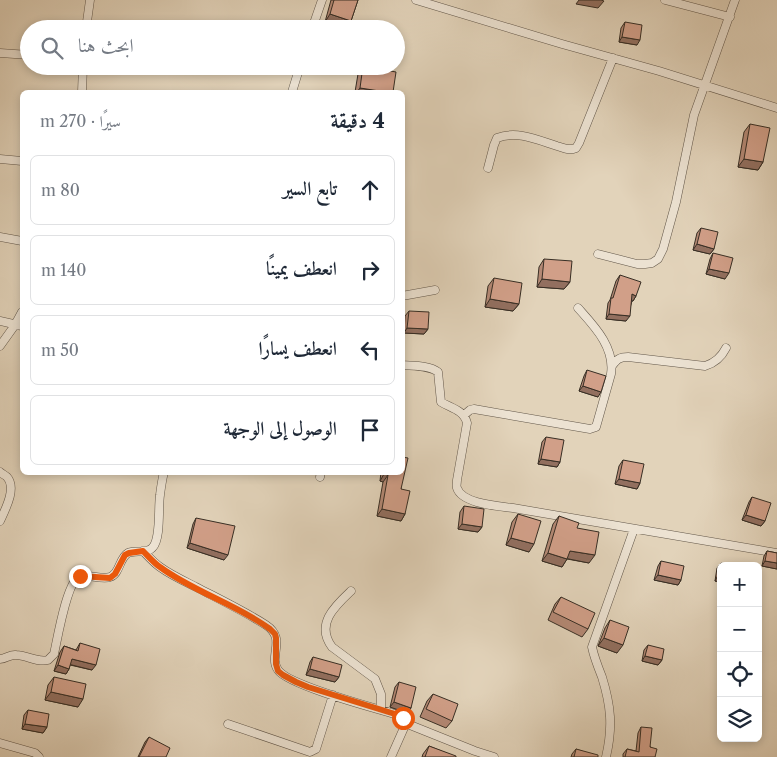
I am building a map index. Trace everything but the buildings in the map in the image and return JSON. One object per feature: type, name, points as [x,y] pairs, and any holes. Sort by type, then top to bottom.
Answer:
[{"type":"street","points":[[87,20],[90,0]]},
{"type":"street","points":[[315,20],[322,0]]},
{"type":"street","points":[[419,0],[777,108]]},
{"type":"street","points":[[666,0],[730,17]]},
{"type":"street","points":[[598,254],[638,264],[652,263],[658,259],[668,234],[676,202],[694,115],[735,0]]},
{"type":"street","points":[[0,53],[20,54]]},
{"type":"street","points":[[488,168],[497,138],[503,136],[517,135],[528,137],[568,150],[576,148],[613,58]]},
{"type":"street","points":[[82,90],[83,75]]},
{"type":"street","points":[[293,90],[297,75]]},
{"type":"street","points":[[0,158],[20,161]]},
{"type":"street","points":[[0,237],[20,241]]},
{"type":"street","points":[[405,295],[434,290]]},
{"type":"street","points":[[464,414],[474,409],[590,429],[596,427],[599,422],[612,366],[602,336],[578,308]]},
{"type":"street","points":[[0,321],[19,325]]},
{"type":"street","points":[[0,346],[19,325]]},
{"type":"street","points":[[612,366],[622,357],[705,366],[712,364],[720,358],[726,348]]},
{"type":"street","points":[[405,365],[430,368],[438,372],[440,402],[464,414],[467,423],[456,480],[457,489],[466,498],[489,504],[777,553]]},
{"type":"street","points":[[0,472],[8,478],[10,488],[8,503],[0,521]]},
{"type":"street","points":[[0,659],[16,655],[37,660],[48,660],[54,654],[64,604],[76,579],[80,576],[110,578],[115,574],[125,555],[152,549],[157,539],[164,475]]},
{"type":"street","points":[[606,757],[611,726],[610,712],[592,647],[634,529]]},
{"type":"street","points":[[143,551],[172,575],[233,606],[270,629],[276,638],[276,664],[278,671],[296,682],[395,714],[414,727],[494,757]]},
{"type":"street","points":[[351,591],[330,613],[326,630],[327,640],[332,647],[375,679],[381,694],[381,710]]},
{"type":"street","points":[[228,724],[310,752],[316,749],[333,694]]},
{"type":"street","points":[[391,757],[407,721]]},
{"type":"street","points":[[0,743],[35,753],[39,757]]},
{"type":"route","points":[[80,576],[110,578],[115,574],[125,555],[143,551],[153,562],[172,575],[233,606],[270,629],[276,638],[276,664],[278,671],[308,687],[403,718]]}]
